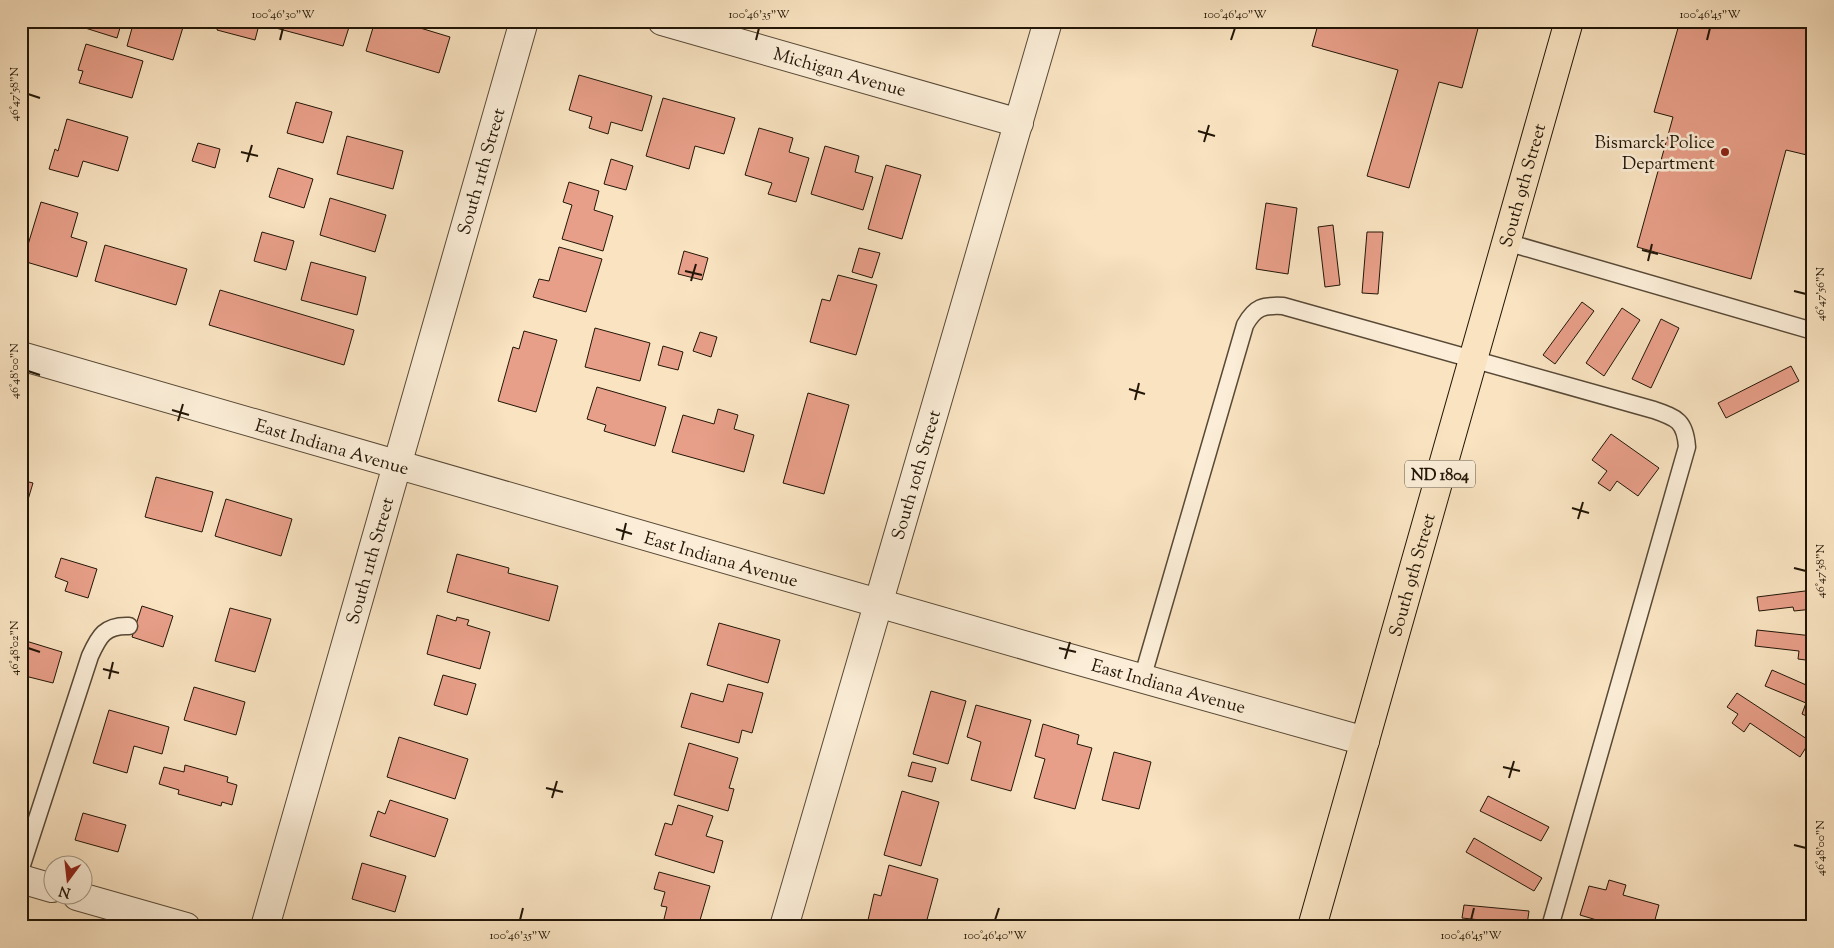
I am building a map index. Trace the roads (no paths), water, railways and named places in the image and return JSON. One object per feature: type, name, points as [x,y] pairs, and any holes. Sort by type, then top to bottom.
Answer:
[{"type":"main road","name":"South 9th Street","points":[[1312,927],[1569,21]]},
{"type":"street","name":"South 11th Street","points":[[265,927],[524,21]]},
{"type":"street","name":"Michigan Avenue","points":[[662,21],[1019,123]]},
{"type":"street","name":"South 10th Street","points":[[784,927],[1048,21]]},
{"type":"street","name":"East Indiana Avenue","points":[[21,356],[396,466],[1365,741]]},
{"type":"street","points":[[21,880],[42,885]]},
{"type":"street","points":[[92,900],[186,927]]},
{"type":"lane","points":[[1506,242],[1813,331]]},
{"type":"lane","points":[[1142,679],[1245,325],[1251,314],[1260,307],[1271,305],[1283,306],[1668,415],[1680,421],[1686,433],[1687,447],[1550,927]]},
{"type":"lane","points":[[21,868],[90,656],[98,640],[107,630],[117,625],[129,626]]},
{"type":"place","name":"Bismarck Police Department","points":[[1725,152]]}]
